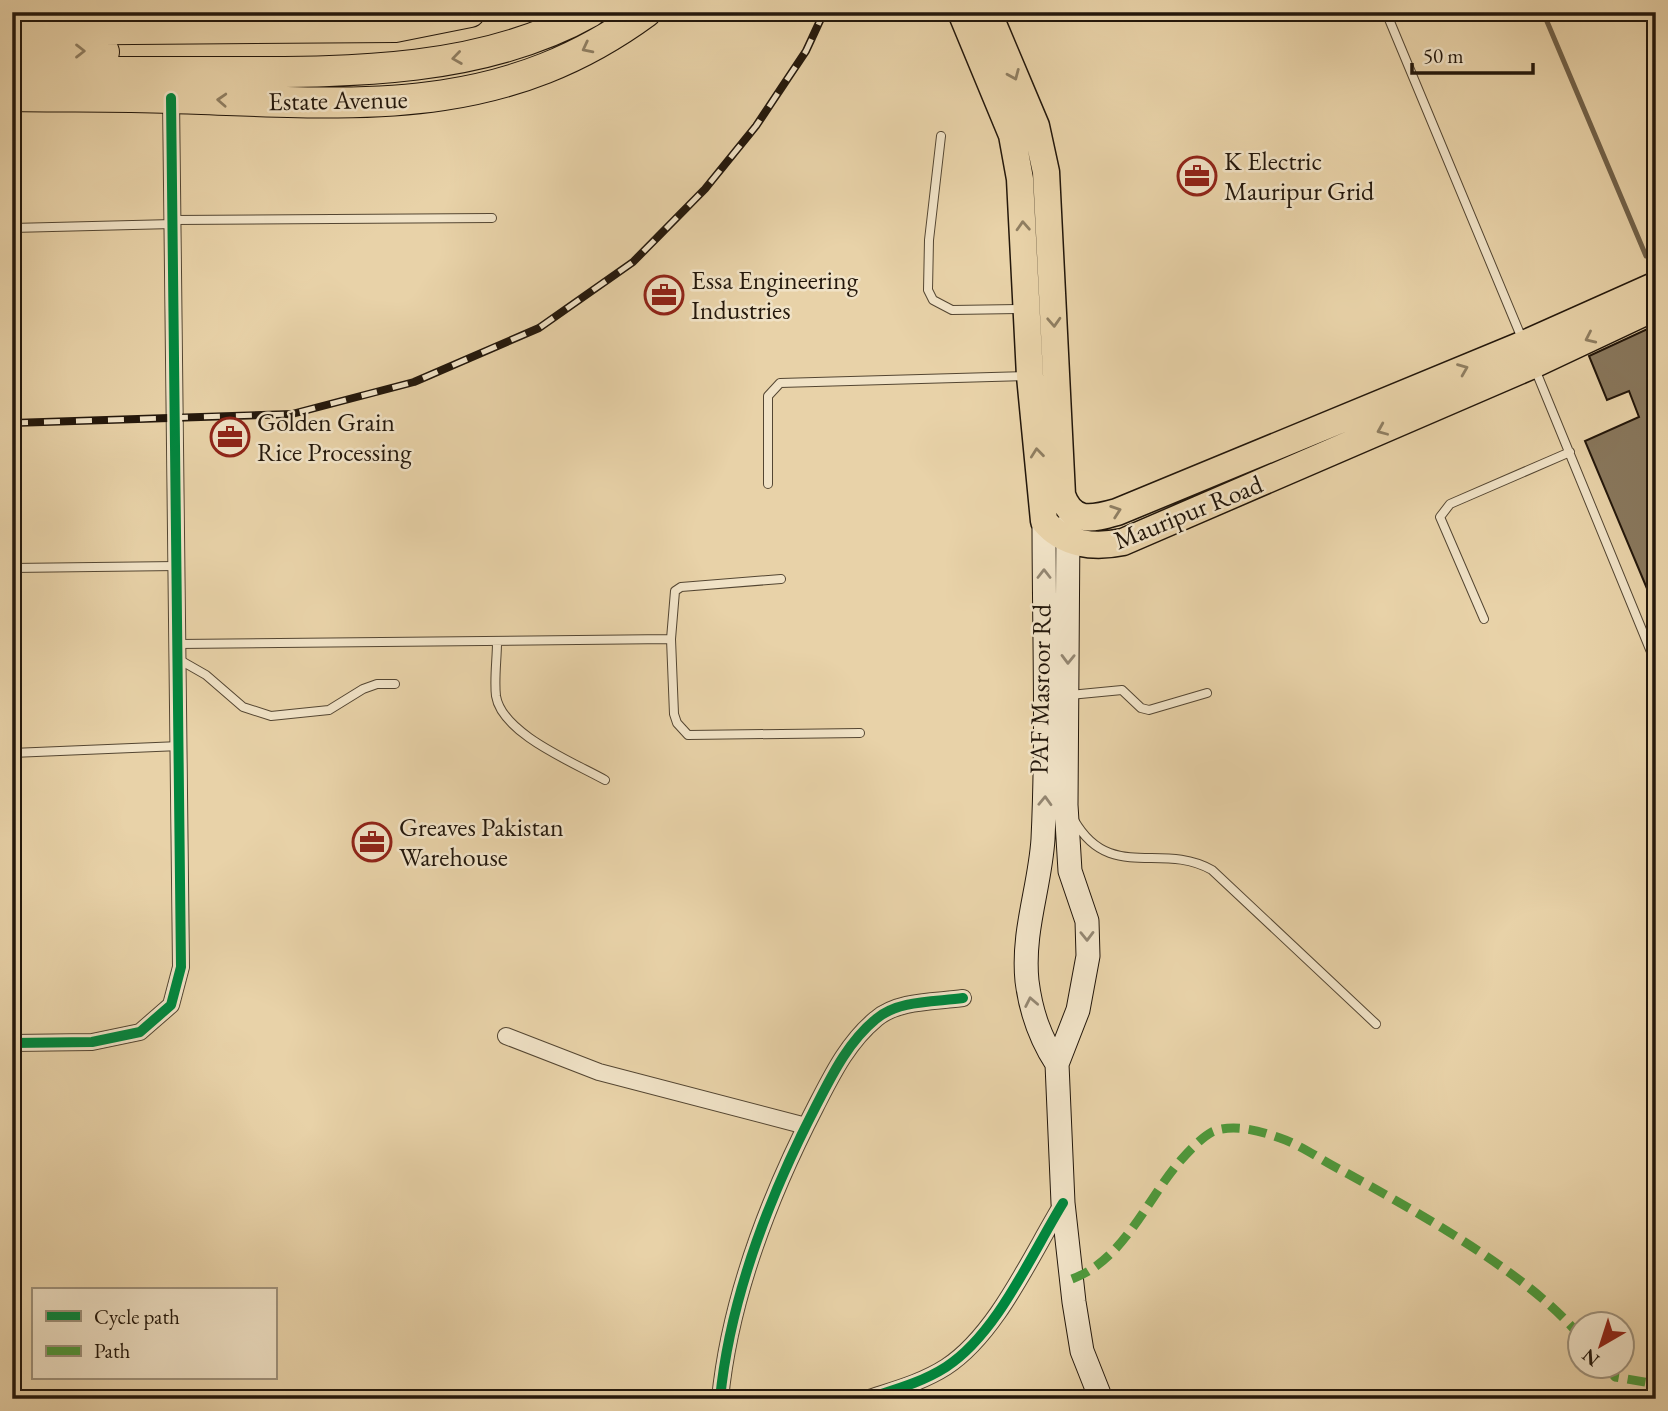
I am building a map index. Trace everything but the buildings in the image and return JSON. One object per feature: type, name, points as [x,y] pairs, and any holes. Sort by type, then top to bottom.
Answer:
[{"type":"highway","points":[[12,72],[395,27],[470,12]]},
{"type":"highway","points":[[12,51],[268,43],[393,46],[458,38],[513,26],[544,12]]},
{"type":"highway","points":[[12,30],[170,20],[268,43],[391,67],[465,58],[524,43],[590,12]]},
{"type":"highway","name":"Estate Avenue","points":[[12,96],[407,102],[477,90],[538,72],[595,44],[646,12]]},
{"type":"main road","points":[[961,12],[1012,135],[1020,179],[1030,376],[1055,514]]},
{"type":"main road","points":[[988,12],[1035,126],[1046,172],[1062,495],[1055,514]]},
{"type":"main road","name":"Mauripur Road","points":[[1055,514],[1070,541],[1102,547],[1123,542],[1651,298]]},
{"type":"main road","name":"Mauripur Road","points":[[1055,514],[1094,518],[1117,512],[1529,354]]},
{"type":"main road","name":"PAF Masroor Rd","points":[[1055,514],[1056,696],[1070,871],[1087,921],[1088,956],[1078,1010],[1057,1064]]},
{"type":"main road","name":"PAF Masroor Rd","points":[[1057,1064],[1041,1039],[1031,1008],[1027,979],[1028,924],[1041,870],[1070,541]]},
{"type":"main road","points":[[1057,1064],[1063,1203],[1082,1351],[1101,1399]]},
{"type":"street","points":[[12,1043],[92,1042],[140,1032],[171,1005],[181,967],[171,97]]},
{"type":"street","points":[[720,1399],[723,1364],[740,1293],[785,1166],[841,1060],[877,1018],[898,1006],[963,998]]},
{"type":"street","points":[[506,1036],[599,1072],[806,1126]]},
{"type":"street","points":[[866,1399],[915,1383],[946,1367],[965,1352],[991,1322],[1063,1203]]},
{"type":"lane","points":[[1386,12],[1656,664]]},
{"type":"lane","points":[[941,136],[929,240],[928,290],[933,300],[952,310],[1026,309]]},
{"type":"lane","points":[[12,228],[173,222],[492,218]]},
{"type":"lane","points":[[768,484],[768,396],[774,386],[780,383],[1030,376]]},
{"type":"lane","points":[[1484,619],[1441,512],[1450,504],[1570,452]]},
{"type":"lane","points":[[12,568],[177,566]]},
{"type":"lane","points":[[780,579],[681,587],[673,596],[671,639],[674,714],[677,723],[688,735],[860,733]]},
{"type":"lane","points":[[178,651],[671,639]]},
{"type":"lane","points":[[497,642],[496,698],[507,718],[526,736],[605,780]]},
{"type":"lane","points":[[178,651],[243,707],[271,716],[329,710],[363,689],[377,684],[395,684]]},
{"type":"lane","points":[[1056,696],[1122,690],[1141,708],[1149,710],[1207,693]]},
{"type":"lane","points":[[12,753],[180,746]]},
{"type":"lane","points":[[1066,805],[1081,832],[1102,852],[1117,857],[1189,859],[1212,870],[1376,1024]]},
{"type":"waterway","points":[[1543,12],[1646,256]]},
{"type":"railway","points":[[12,423],[292,414],[414,382],[539,328],[633,262],[705,189],[756,126],[806,51],[824,12]]},
{"type":"marked path","points":[[1072,1279],[1090,1270],[1120,1244],[1168,1176],[1199,1141],[1220,1129],[1246,1129],[1272,1135],[1296,1145],[1435,1223],[1501,1266],[1566,1321]]},
{"type":"marked path","points":[[1633,1380],[1656,1384]]},
{"type":"cycle path","points":[[12,1043],[92,1042],[140,1032],[171,1005],[181,967],[171,98]]},
{"type":"cycle path","points":[[720,1399],[733,1323],[754,1248],[783,1176],[828,1083],[857,1038],[885,1013],[906,1005],[963,998]]},
{"type":"cycle path","points":[[866,1399],[927,1377],[964,1353],[981,1335],[1012,1292],[1063,1203]]},
{"type":"place","name":"K Electric Mauripur Grid","points":[[1197,176]]},
{"type":"place","name":"Essa Engineering Industries","points":[[664,295]]},
{"type":"place","name":"Golden Grain Rice Processing","points":[[230,437]]},
{"type":"place","name":"Greaves Pakistan Warehouse","points":[[372,842]]}]
